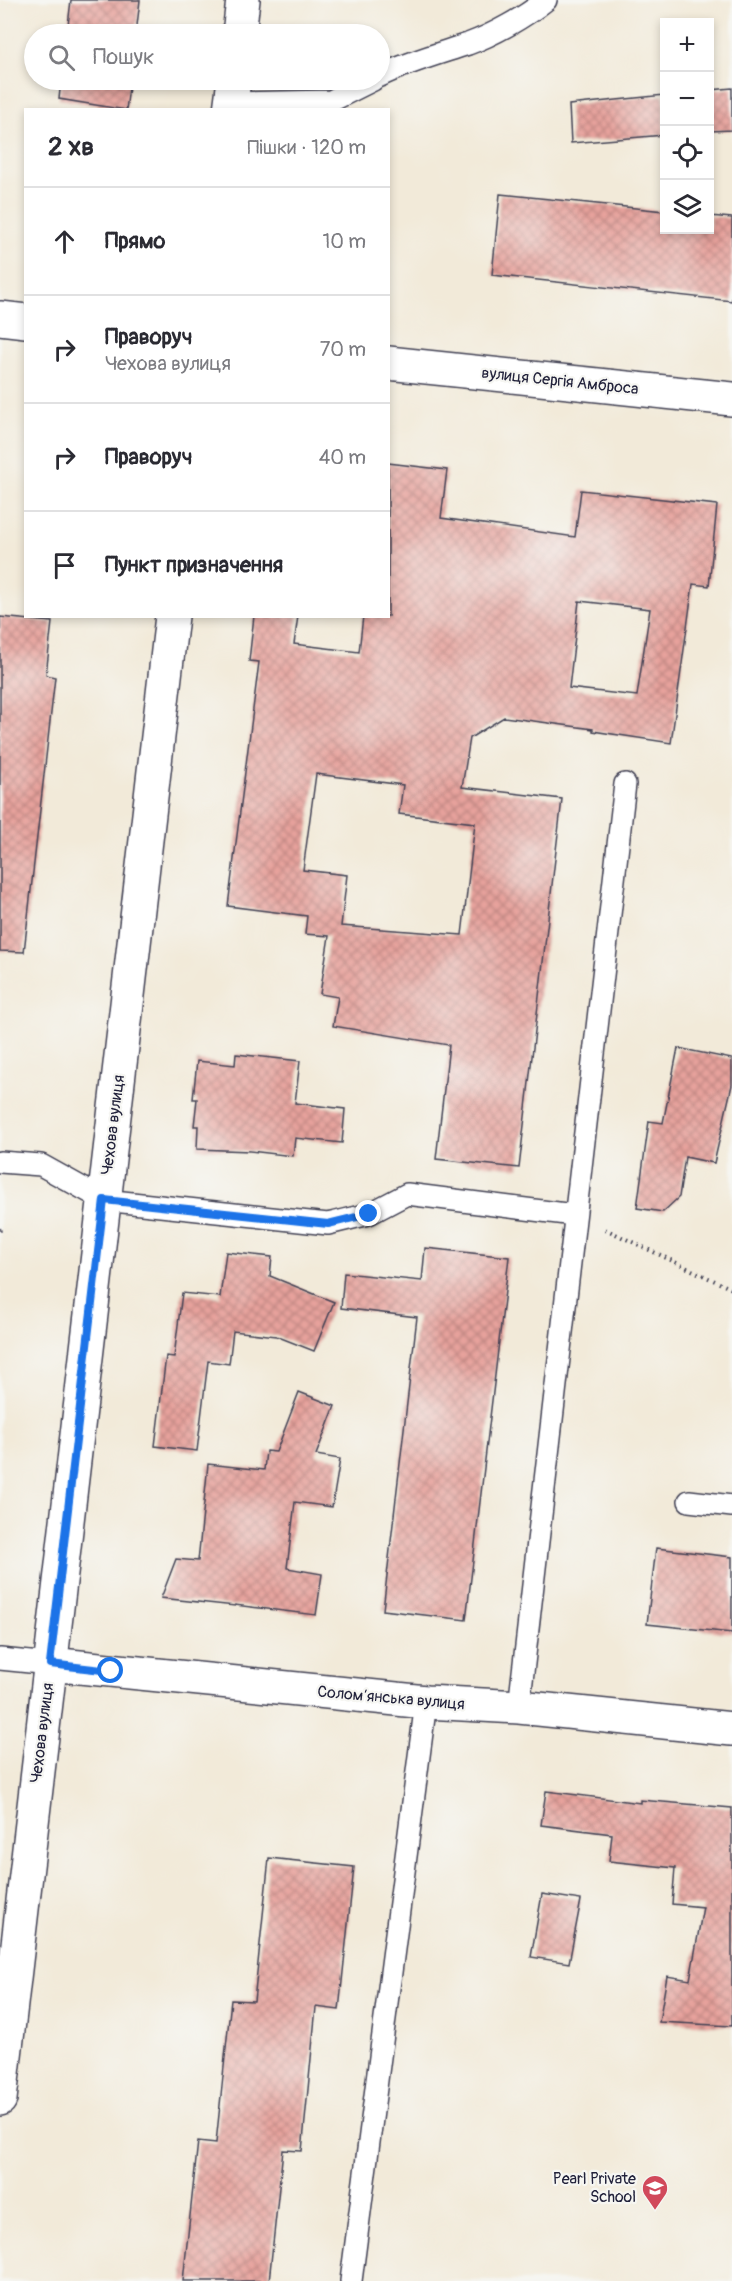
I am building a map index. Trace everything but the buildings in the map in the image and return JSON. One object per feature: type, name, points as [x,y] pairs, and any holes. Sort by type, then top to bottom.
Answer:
[{"type":"street","points":[[240,24],[243,0]]},
{"type":"street","points":[[0,318],[24,321]]},
{"type":"street","name":"вулиця Сергія Амброса","points":[[390,363],[732,399]]},
{"type":"street","name":"Чехова вулиця","points":[[0,2099],[172,618]]},
{"type":"street","name":"Соломʼянська вулиця","points":[[50,1664],[426,1702],[519,1707],[732,1729]]},
{"type":"lane","points":[[390,71],[471,43],[533,10],[546,0]]},
{"type":"lane","points":[[232,97],[331,101],[353,90]]},
{"type":"lane","points":[[519,1707],[625,784]]},
{"type":"lane","points":[[0,1162],[40,1165],[104,1200],[328,1224],[369,1214],[407,1194],[574,1215]]},
{"type":"lane","points":[[689,1501],[732,1506]]},
{"type":"lane","points":[[0,1659],[50,1664]]},
{"type":"lane","points":[[351,2281],[426,1702]]},
{"type":"path","points":[[574,1215],[732,1289]]},
{"type":"place","name":"Pearl Private School","points":[[655,2211]]},
{"type":"route","points":[[111,1671],[50,1664],[104,1200],[328,1224],[369,1214]]}]
